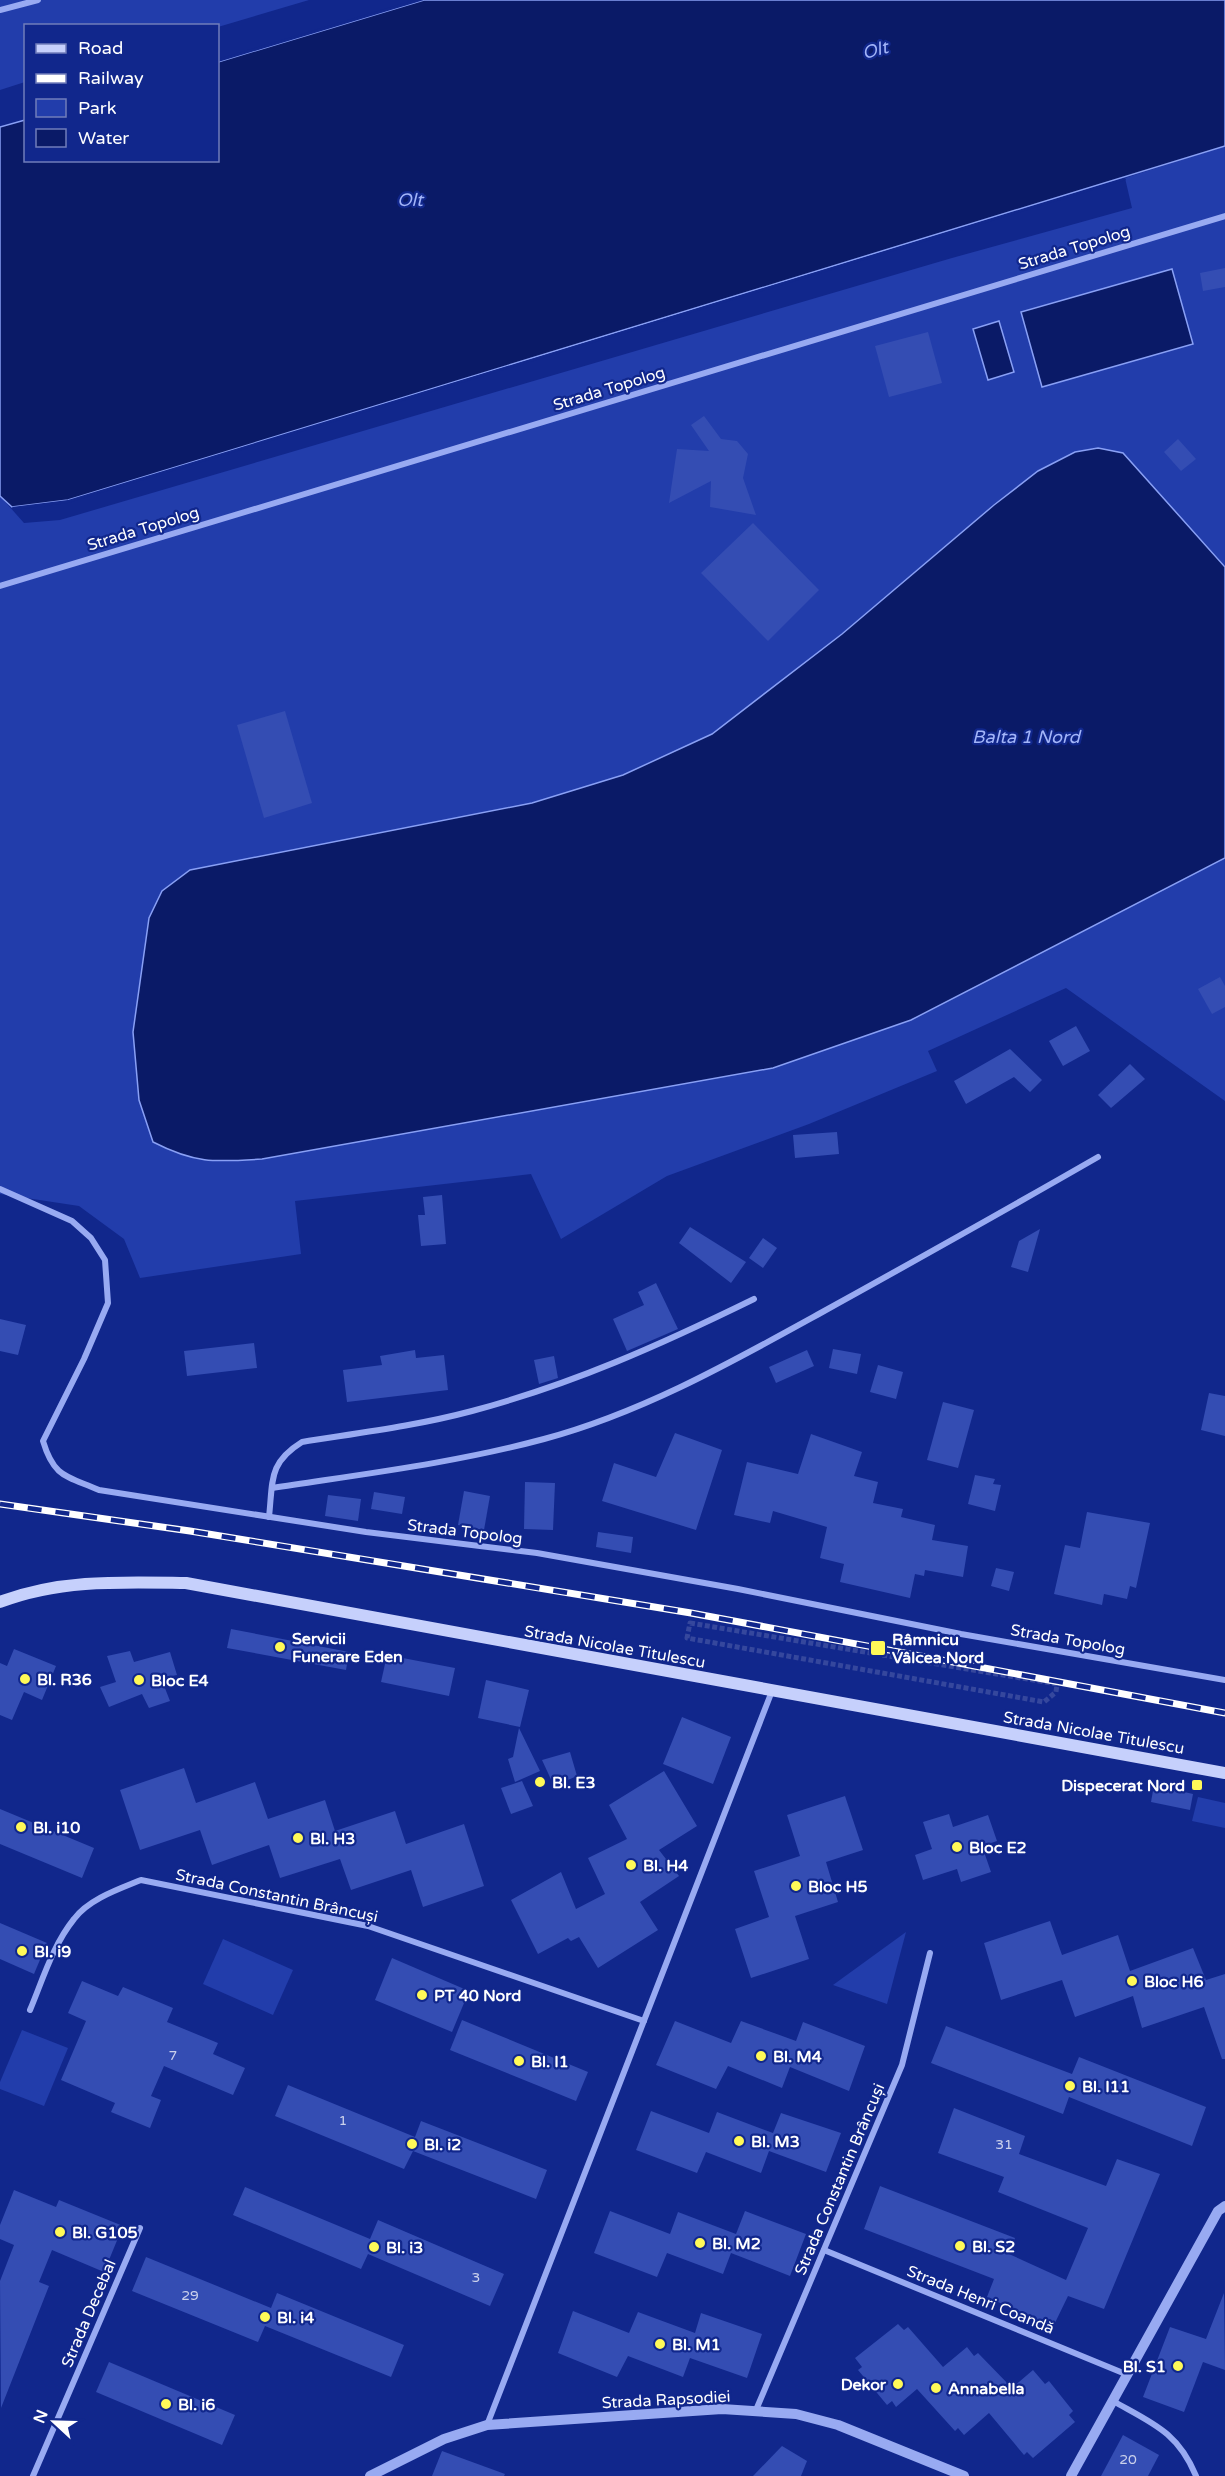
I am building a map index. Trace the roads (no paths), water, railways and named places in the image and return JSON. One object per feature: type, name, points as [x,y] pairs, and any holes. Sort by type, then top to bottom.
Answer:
[{"type":"main road","name":"Strada Nicolae Titulescu","points":[[0,1602],[25,1592],[66,1585],[186,1583],[1225,1773]]},
{"type":"street","points":[[0,10],[38,0]]},
{"type":"street","name":"Strada Topolog","points":[[0,586],[1225,216]]},
{"type":"street","points":[[272,1488],[448,1462],[546,1439],[626,1410],[721,1368],[950,1243],[1098,1157]]},
{"type":"street","name":"Strada Topolog","points":[[0,1189],[72,1221],[91,1238],[105,1260],[108,1303],[84,1359],[43,1441],[49,1461],[59,1473],[99,1490],[366,1533],[537,1553],[738,1589],[961,1634],[1225,1680]]},
{"type":"street","points":[[269,1517],[274,1473],[283,1454],[302,1442],[470,1412],[557,1386],[646,1352],[754,1299]]},
{"type":"street","points":[[487,2426],[772,1691]]},
{"type":"street","name":"Strada Constantin Brâncuși","points":[[30,2010],[51,1957],[75,1917],[109,1892],[141,1880],[368,1926],[644,2021]]},
{"type":"street","name":"Strada Constantin Brâncuși","points":[[756,2410],[902,2065],[930,1953]]},
{"type":"street","points":[[1071,2476],[1218,2211],[1225,2206]]},
{"type":"street","name":"Strada Decebal","points":[[33,2476],[140,2228]]},
{"type":"street","name":"Strada Henri Coandă","points":[[824,2250],[1128,2374]]},
{"type":"street","points":[[1113,2401],[1174,2438],[1188,2457],[1196,2476]]},
{"type":"street","name":"Strada Rapsodiei","points":[[370,2476],[444,2439],[487,2426],[722,2409],[796,2414],[838,2425],[964,2476]]},
{"type":"water","name":"Olt","points":[[424,0],[1225,0],[1225,146],[68,500],[12,507],[0,496],[0,127],[24,120],[24,162],[219,162],[219,62]]},
{"type":"water","points":[[1172,269],[1193,344],[1042,387],[1021,312]]},
{"type":"water","points":[[999,321],[1014,372],[988,380],[973,329]]},
{"type":"water","name":"Balta 1 Nord","points":[[1098,448],[1123,453],[1225,567],[1225,858],[911,1020],[773,1068],[262,1159],[206,1160],[182,1154],[153,1142],[139,1100],[133,1032],[149,918],[162,891],[190,870],[532,803],[623,775],[712,734],[842,634],[994,505],[1038,471],[1075,452]]},
{"type":"tunnel","points":[[690,1623],[1057,1684],[1056,1692],[1044,1702],[687,1638],[690,1623]]},
{"type":"railway","points":[[0,1504],[190,1531],[691,1613],[1225,1713]]},
{"type":"place","name":"Servicii Funerare Eden","points":[[280,1647]]},
{"type":"place","name":"Râmnicu Vâlcea Nord","points":[[878,1648]]},
{"type":"place","name":"Bl. R36","points":[[25,1679]]},
{"type":"place","name":"Bloc E4","points":[[139,1680]]},
{"type":"place","name":"Bl. E3","points":[[540,1782]]},
{"type":"place","name":"Dispecerat Nord","points":[[1197,1785]]},
{"type":"place","name":"Bl. i10","points":[[21,1827]]},
{"type":"place","name":"Bl. H3","points":[[298,1838]]},
{"type":"place","name":"Bloc E2","points":[[957,1847]]},
{"type":"place","name":"Bl. H4","points":[[631,1865]]},
{"type":"place","name":"Bloc H5","points":[[796,1886]]},
{"type":"place","name":"Bl. i9","points":[[22,1951]]},
{"type":"place","name":"Bloc H6","points":[[1132,1981]]},
{"type":"place","name":"PT 40 Nord","points":[[422,1995]]},
{"type":"place","name":"Bl. M4","points":[[761,2056]]},
{"type":"place","name":"Bl. I1","points":[[519,2061]]},
{"type":"place","name":"Bl. I11","points":[[1070,2086]]},
{"type":"place","name":"Bl. M3","points":[[739,2141]]},
{"type":"place","name":"Bl. i2","points":[[412,2144]]},
{"type":"place","name":"Bl. G105","points":[[60,2232]]},
{"type":"place","name":"Bl. M2","points":[[700,2243]]},
{"type":"place","name":"Bl. S2","points":[[960,2246]]},
{"type":"place","name":"Bl. i3","points":[[374,2247]]},
{"type":"place","name":"Bl. i4","points":[[265,2317]]},
{"type":"place","name":"Bl. M1","points":[[660,2344]]},
{"type":"place","name":"Bl. S1","points":[[1178,2366]]},
{"type":"place","name":"Dekor","points":[[898,2384]]},
{"type":"place","name":"Annabella","points":[[936,2388]]},
{"type":"place","name":"Bl. i6","points":[[166,2404]]}]
